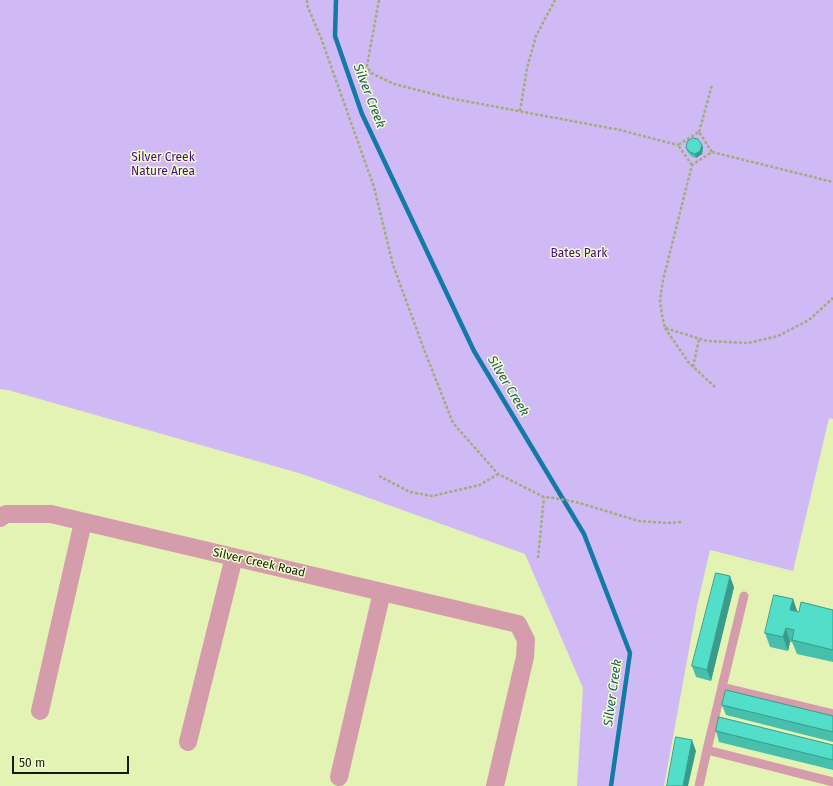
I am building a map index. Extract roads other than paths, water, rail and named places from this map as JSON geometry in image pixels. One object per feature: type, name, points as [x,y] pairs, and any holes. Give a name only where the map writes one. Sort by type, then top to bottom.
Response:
[{"type":"street","name":"Silver Creek Road","points":[[0,518],[6,514],[51,514],[518,624],[526,640],[525,657],[495,786]]},
{"type":"street","points":[[40,712],[83,522]]},
{"type":"street","points":[[188,742],[234,557]]},
{"type":"street","points":[[339,777],[382,592]]},
{"type":"lane","points":[[699,786],[744,596]]},
{"type":"lane","points":[[722,687],[833,714]]},
{"type":"lane","points":[[707,750],[833,782]]},
{"type":"waterway","name":"Silver Creek","points":[[336,0],[335,36],[362,114],[474,351],[584,534],[630,653],[611,786]]},
{"type":"park label","name":"Silver Creek Nature Area","points":[[163,165]]},
{"type":"park label","name":"Bates Park","points":[[579,254]]}]
